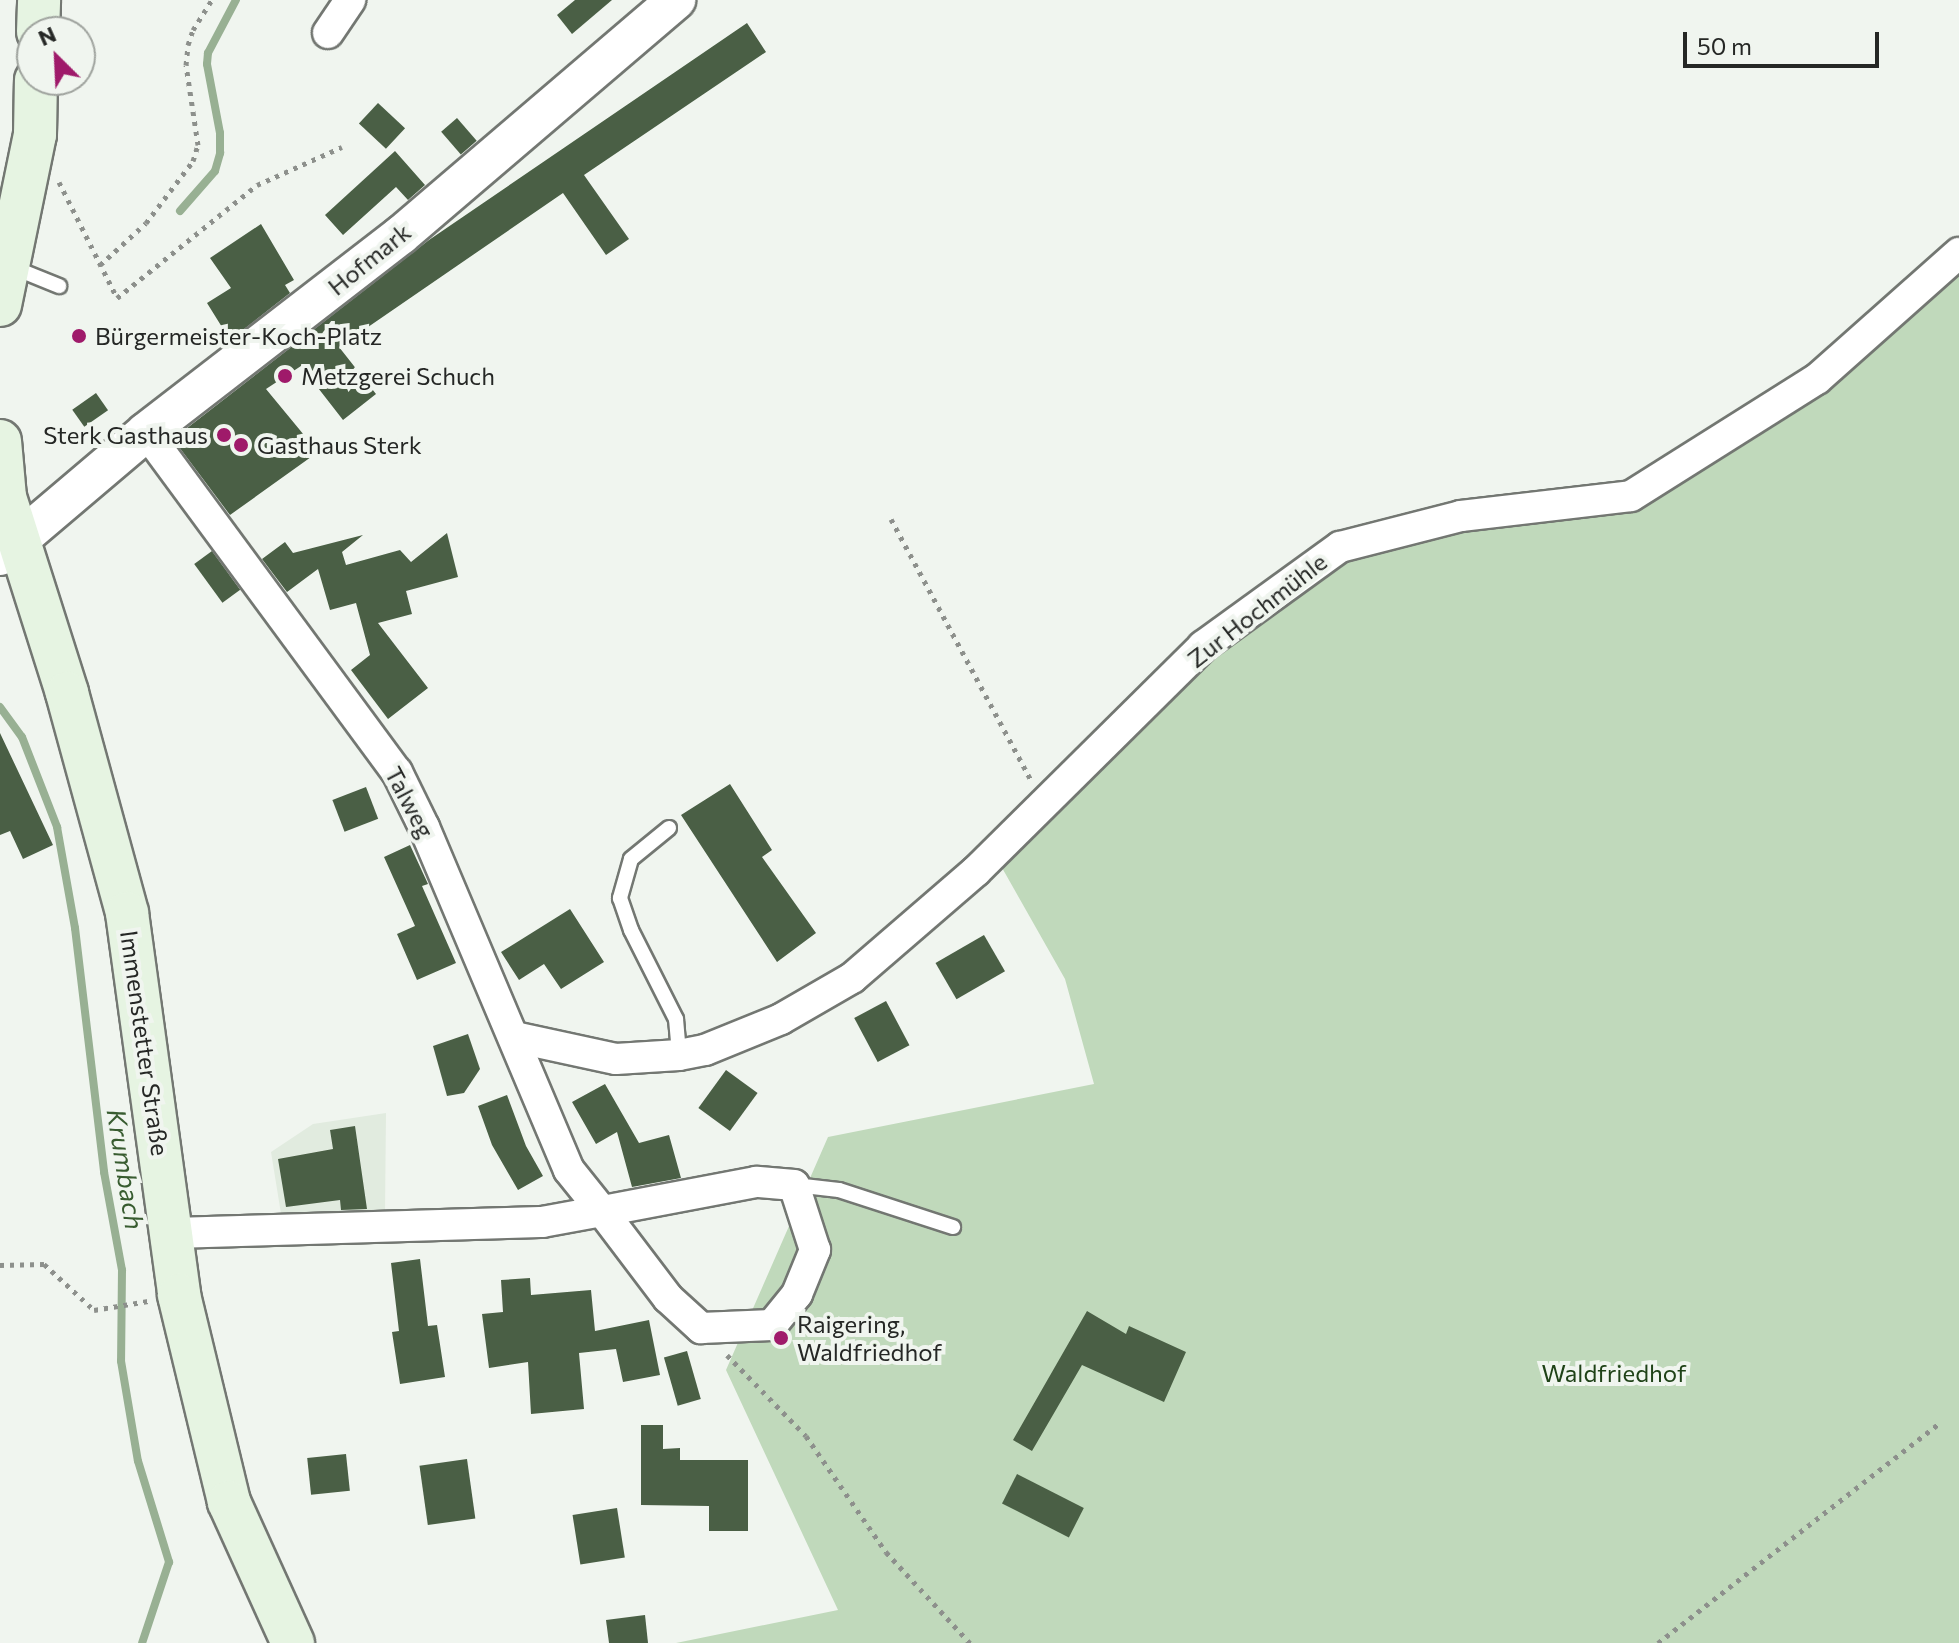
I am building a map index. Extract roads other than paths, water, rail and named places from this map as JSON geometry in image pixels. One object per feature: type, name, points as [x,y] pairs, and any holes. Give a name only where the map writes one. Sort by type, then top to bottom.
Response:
[{"type":"main road","points":[[4,285],[35,135],[36,96]]},
{"type":"main road","name":"Immenstetter Straße","points":[[0,441],[9,547],[67,693],[127,913],[179,1295],[229,1502],[293,1643]]},
{"type":"street","points":[[328,33],[350,0]]},
{"type":"street","name":"Hofmark","points":[[9,547],[146,432],[401,235],[676,0]]},
{"type":"street","name":"Zur Hochmühle","points":[[514,1037],[616,1059],[679,1055],[705,1050],[781,1019],[852,978],[976,871],[1203,646],[1340,547],[1461,516],[1631,496],[1817,379],[1959,253]]},
{"type":"street","name":"Talweg","points":[[146,432],[397,772],[569,1170],[668,1298],[701,1328],[772,1325],[797,1294],[815,1250],[794,1185]]},
{"type":"street","points":[[172,1233],[542,1222],[756,1182],[794,1185]]},
{"type":"lane","points":[[4,285],[59,286]]},
{"type":"lane","points":[[669,828],[631,859],[620,898],[631,930],[676,1019],[679,1055]]},
{"type":"lane","points":[[794,1185],[839,1190],[953,1227]]},
{"type":"waterway","points":[[180,211],[215,171],[220,153],[208,53],[236,0]]},
{"type":"waterway","name":"Krumbach","points":[[0,707],[22,737],[57,827],[75,928],[104,1172],[122,1270],[121,1361],[138,1461],[169,1562],[142,1643]]},
{"type":"place","name":"Bürgermeister-Koch-Platz","points":[[79,336]]},
{"type":"place","name":"Metzgerei Schuch","points":[[285,376]]},
{"type":"place","name":"Sterk Gasthaus","points":[[224,435]]},
{"type":"place","name":"Gasthaus Sterk","points":[[241,445]]},
{"type":"place","name":"Raigering, Waldfriedhof","points":[[781,1338]]},
{"type":"park label","name":"Waldfriedhof","points":[[1614,1373]]}]
